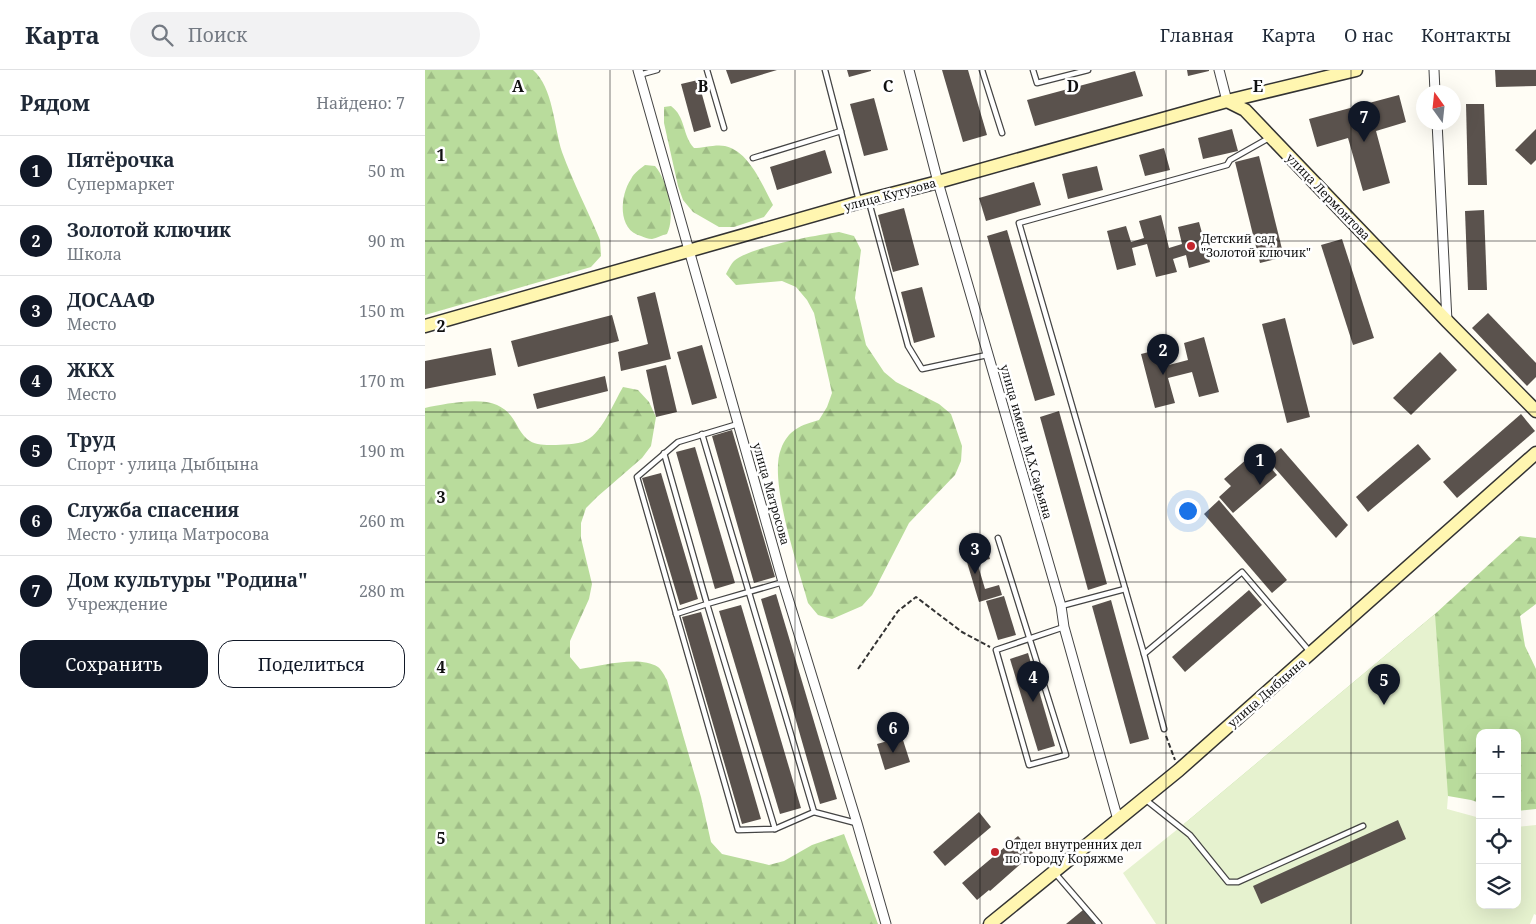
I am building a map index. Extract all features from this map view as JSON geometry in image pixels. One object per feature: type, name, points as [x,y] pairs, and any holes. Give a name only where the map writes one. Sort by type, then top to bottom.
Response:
[{"type":"street","name":"улица имени М.Х.Сафьяна","points":[[909,70],[938,182],[987,355],[1061,606],[1065,627],[1118,820]]},
{"type":"street","points":[[1219,70],[1227,101]]},
{"type":"street","name":"улица Кутузова","points":[[425,326],[864,201],[1227,101],[1356,70]]},
{"type":"street","points":[[1434,70],[1435,85]]},
{"type":"street","name":"улица Матросова","points":[[638,73],[783,582],[886,924]]},
{"type":"street","name":"улица Лермонтова","points":[[1227,101],[1245,110],[1536,411]]},
{"type":"street","points":[[1437,130],[1447,321]]},
{"type":"street","name":"улица Дыбцына","points":[[989,924],[1179,770],[1536,453]]},
{"type":"lane","points":[[638,73],[657,70]]},
{"type":"lane","points":[[707,70],[724,128]]},
{"type":"lane","points":[[825,70],[841,131],[908,346],[922,370],[987,355]]},
{"type":"lane","points":[[983,70],[1002,133]]},
{"type":"lane","points":[[1033,70],[1037,83],[1088,70]]},
{"type":"lane","points":[[753,158],[841,131]]},
{"type":"lane","points":[[1164,729],[1019,223],[1227,165],[1230,160],[1270,137]]},
{"type":"lane","points":[[738,424],[678,442],[637,477],[738,830],[775,829],[814,812],[857,823]]},
{"type":"lane","points":[[702,434],[814,812]]},
{"type":"lane","points":[[665,454],[707,604],[775,829]]},
{"type":"lane","points":[[998,538],[1031,639],[1066,755],[1029,765],[996,650],[1031,639],[1065,627]]},
{"type":"lane","points":[[1144,654],[1242,572],[1311,654]]},
{"type":"lane","points":[[676,614],[783,582]]},
{"type":"lane","points":[[1061,606],[1125,589]]},
{"type":"lane","points":[[1144,799],[1190,835],[1228,882],[1232,883],[1363,826]]},
{"type":"lane","points":[[1054,872],[1099,924]]},
{"type":"path","points":[[858,669],[898,611],[916,597],[962,632],[996,650]]},
{"type":"path","points":[[1164,729],[1179,770]]},
{"type":"green space","points":[[425,70],[533,70],[540,77],[549,97],[562,152],[600,240],[601,256],[591,267],[425,315]]},
{"type":"green space","points":[[671,106],[679,115],[687,138],[694,148],[725,146],[734,149],[748,162],[760,179],[773,205],[764,217],[734,227],[719,227],[693,212],[683,200],[678,186],[664,123],[664,107]]},
{"type":"green space","points":[[645,165],[655,166],[660,173],[667,190],[671,209],[670,227],[667,234],[652,239],[633,232],[624,220],[623,211],[627,186],[637,171]]},
{"type":"green space","points":[[839,232],[854,236],[861,250],[855,298],[866,345],[884,372],[896,382],[939,404],[951,414],[962,446],[961,461],[955,475],[909,523],[872,595],[862,606],[832,619],[818,615],[808,603],[786,525],[778,481],[778,463],[781,449],[787,437],[796,429],[819,420],[827,407],[832,393],[814,313],[807,300],[796,287],[782,281],[736,285],[726,274],[734,261],[754,251],[784,242]]},
{"type":"green space","points":[[623,387],[638,390],[649,402],[656,417],[651,446],[642,458],[586,508],[581,523],[581,538],[592,584],[589,599],[570,641],[570,657],[580,669],[631,662],[641,662],[658,667],[667,680],[701,797],[711,842],[722,854],[769,865],[784,861],[812,845],[844,834],[878,924],[425,924],[425,408],[471,401],[490,403],[497,405],[508,413],[523,435],[530,441],[545,445],[574,444],[582,442],[595,434]]},
{"type":"green space","points":[[1520,536],[1536,538],[1536,604],[1520,616],[1525,646],[1536,669],[1536,809],[1521,811],[1521,729],[1476,729],[1476,802],[1448,796],[1184,824],[1435,614]]},
{"type":"green space","points":[[1435,614],[1448,796],[1447,809],[1476,817],[1476,909],[1521,909],[1521,827],[1536,825],[1536,915],[1534,914],[1530,924],[1156,924],[1123,873]]},
{"type":"building","points":[[726,70],[777,70],[731,84]]},
{"type":"building","points":[[847,70],[871,70],[871,71],[849,77]]},
{"type":"building","points":[[942,70],[968,70],[987,135],[963,142]]},
{"type":"building","points":[[1187,70],[1209,70],[1209,71],[1188,76]]},
{"type":"building","points":[[1495,70],[1536,70],[1536,86],[1496,87]]},
{"type":"building","points":[[1135,71],[1143,96],[1035,126],[1027,100]]},
{"type":"building","points":[[698,80],[711,127],[694,132],[681,84]]},
{"type":"building","points":[[1399,95],[1406,122],[1376,131],[1390,183],[1363,191],[1348,138],[1317,147],[1309,119]]},
{"type":"building","points":[[874,98],[888,150],[864,156],[850,104]]},
{"type":"building","points":[[1466,104],[1484,104],[1487,185],[1468,185]]},
{"type":"building","points":[[1232,129],[1238,151],[1203,159],[1198,138]]},
{"type":"building","points":[[1536,129],[1536,160],[1531,165],[1515,150]]},
{"type":"building","points":[[1164,148],[1170,170],[1145,176],[1139,155]]},
{"type":"building","points":[[825,150],[832,173],[777,190],[770,167]]},
{"type":"building","points":[[1259,156],[1284,257],[1260,263],[1235,162]]},
{"type":"building","points":[[1097,166],[1103,190],[1068,199],[1062,174]]},
{"type":"building","points":[[1034,182],[1041,205],[986,221],[979,198]]},
{"type":"building","points":[[904,208],[919,265],[893,272],[878,215]]},
{"type":"building","points":[[1484,210],[1487,290],[1468,290],[1465,211]]},
{"type":"building","name":"Детский сад \"Золотой ключик\"","points":[[1161,215],[1169,248],[1182,244],[1178,227],[1199,222],[1210,262],[1189,268],[1186,255],[1173,259],[1177,272],[1156,277],[1147,244],[1132,248],[1136,265],[1117,270],[1107,231],[1126,226],[1131,242],[1144,238],[1139,221]]},
{"type":"building","points":[[1007,230],[1055,395],[1035,401],[987,236]]},
{"type":"building","points":[[1342,239],[1374,338],[1353,345],[1321,245]]},
{"type":"building","points":[[922,287],[935,337],[914,343],[901,292]]},
{"type":"building","points":[[655,292],[671,359],[621,371],[618,352],[648,344],[637,297]]},
{"type":"building","points":[[1488,313],[1536,363],[1536,377],[1527,386],[1472,328]]},
{"type":"building","points":[[612,315],[619,341],[518,367],[511,341]]},
{"type":"building","points":[[1285,318],[1310,417],[1287,423],[1262,324]]},
{"type":"building","points":[[1204,337],[1219,392],[1199,397],[1192,372],[1168,378],[1175,403],[1155,408],[1141,354],[1161,349],[1165,366],[1188,360],[1184,343]]},
{"type":"building","points":[[702,345],[717,398],[692,405],[677,352]]},
{"type":"building","points":[[491,348],[496,375],[425,389],[425,361]]},
{"type":"building","points":[[1440,352],[1457,370],[1411,415],[1393,398]]},
{"type":"building","points":[[666,365],[677,412],[656,417],[646,370]]},
{"type":"building","points":[[605,376],[608,391],[537,409],[533,394]]},
{"type":"building","points":[[1059,411],[1107,584],[1088,590],[1040,417]]},
{"type":"building","points":[[1521,414],[1535,431],[1457,498],[1443,482]]},
{"type":"building","points":[[732,430],[775,577],[754,583],[712,436]]},
{"type":"building","points":[[1418,444],[1431,459],[1368,512],[1356,497]]},
{"type":"building","points":[[695,447],[735,583],[715,589],[676,452]]},
{"type":"building","points":[[1281,448],[1348,525],[1336,538],[1267,459]]},
{"type":"building","points":[[1256,451],[1277,475],[1233,513],[1219,497],[1231,486],[1224,479]]},
{"type":"building","points":[[661,473],[698,599],[680,605],[642,478]]},
{"type":"building","points":[[1219,500],[1287,580],[1272,593],[1204,514]]},
{"type":"building","points":[[985,542],[990,559],[977,562],[985,589],[999,585],[1002,595],[979,602],[963,549]]},
{"type":"building","points":[[1249,590],[1262,605],[1185,672],[1172,657]]},
{"type":"building","points":[[776,594],[837,799],[820,804],[761,599]]},
{"type":"building","points":[[1004,596],[1016,635],[998,640],[986,601]]},
{"type":"building","points":[[1111,600],[1149,739],[1130,744],[1092,606]]},
{"type":"building","points":[[741,605],[801,808],[780,814],[719,611]]},
{"type":"building","points":[[701,612],[761,819],[742,824],[682,617]]},
{"type":"building","points":[[1028,653],[1055,746],[1038,751],[1010,659]]},
{"type":"building","points":[[902,737],[910,762],[885,770],[877,744]]},
{"type":"building","points":[[979,812],[991,827],[945,866],[933,852]]},
{"type":"building","points":[[1398,820],[1406,839],[1261,904],[1253,886]]},
{"type":"building","points":[[1018,836],[1033,853],[977,900],[962,883]]},
{"type":"building","points":[[1083,910],[1095,924],[1066,924]]},
{"type":"place","name":"Дом культуры \"Родина\"","points":[[1364,142]]},
{"type":"place","name":"Детский сад \"Золотой ключик\"","points":[[1191,246]]},
{"type":"place","name":"Золотой ключик","points":[[1163,375]]},
{"type":"place","name":"Пятёрочка","points":[[1260,485]]},
{"type":"place","name":"ДОСААФ","points":[[975,574]]},
{"type":"place","name":"ЖКХ","points":[[1033,702]]},
{"type":"place","name":"Труд","points":[[1384,705]]},
{"type":"place","name":"Служба спасения","points":[[893,753]]},
{"type":"place","name":"Отдел внутренних дел по городу Коряжме","points":[[995,852]]}]
